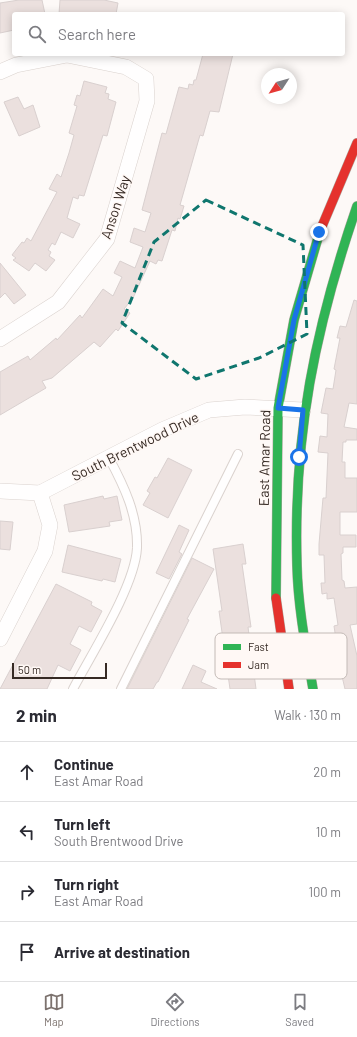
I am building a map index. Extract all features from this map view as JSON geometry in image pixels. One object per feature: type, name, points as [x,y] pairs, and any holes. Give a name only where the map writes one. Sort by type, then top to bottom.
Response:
[{"type":"main road","name":"East Amar Road","points":[[281,633],[276,602],[278,408],[294,320],[319,232],[357,143]]},
{"type":"main road","points":[[305,633],[301,607],[296,535],[298,471],[303,410],[318,334],[339,254],[357,206]]},
{"type":"main road","name":"East Amar Road","points":[[288,679],[289,689]]},
{"type":"main road","points":[[312,679],[313,689]]},
{"type":"street","name":"Anson Way","points":[[0,72],[16,64],[61,56]]},
{"type":"street","name":"Anson Way","points":[[0,339],[58,302],[107,239],[147,101],[146,78],[126,66],[72,56]]},
{"type":"street","name":"South Brentwood Drive","points":[[40,493],[162,430],[209,410],[245,407],[303,410]]},
{"type":"street","points":[[0,491],[40,493],[50,525],[46,551],[0,639]]},
{"type":"lane","points":[[121,689],[238,454]]},
{"type":"lane","points":[[73,689],[122,597],[132,574],[137,548],[134,521],[126,490],[109,458]]},
{"type":"highlighted area","points":[[206,200],[303,245],[307,334],[259,358],[196,379],[122,323],[154,242]]},
{"type":"building","points":[[19,0],[42,0],[45,12],[12,12],[12,30],[0,33],[0,3]]},
{"type":"building","points":[[60,0],[104,0],[118,3],[116,12],[59,12]]},
{"type":"building","points":[[202,56],[233,56],[219,112],[210,111],[203,136],[200,135],[180,205],[184,206],[180,219],[178,218],[175,231],[172,230],[162,261],[158,260],[156,264],[150,261],[133,298],[124,309],[130,313],[118,331],[116,329],[100,347],[94,342],[52,378],[42,381],[46,388],[0,415],[0,372],[28,356],[30,360],[56,338],[57,340],[80,315],[82,318],[103,289],[113,296],[122,277],[114,273],[120,261],[135,268],[143,247],[130,242],[134,228],[145,232],[151,213],[142,210],[162,133],[166,134],[179,87],[188,89],[189,84],[193,85],[194,80],[196,80]]},
{"type":"building","points":[[84,81],[107,87],[105,93],[109,94],[108,99],[116,102],[107,136],[103,135],[84,196],[79,195],[78,199],[73,197],[67,218],[80,224],[73,238],[61,232],[55,245],[52,243],[48,250],[51,252],[49,256],[55,260],[46,271],[35,263],[29,271],[13,260],[16,258],[12,255],[27,238],[31,241],[57,192],[49,189],[57,174],[61,177],[69,153],[74,135],[69,133],[77,106],[74,105],[77,95],[80,96]]},
{"type":"building","points":[[18,97],[24,109],[33,105],[40,127],[19,136],[4,102]]},
{"type":"building","points":[[0,263],[26,295],[14,304],[5,293],[0,298]]},
{"type":"building","points":[[354,300],[357,301],[357,404],[349,403],[344,427],[357,429],[357,440],[346,440],[346,442],[343,442],[342,462],[345,462],[345,478],[357,478],[357,512],[340,512],[340,535],[356,535],[356,547],[343,547],[343,553],[341,554],[342,580],[344,581],[345,588],[357,587],[357,624],[350,625],[357,656],[357,689],[345,689],[343,679],[347,679],[347,633],[335,633],[334,626],[338,625],[334,598],[327,599],[327,593],[322,594],[321,583],[325,583],[324,555],[319,555],[323,498],[326,498],[328,453],[318,452],[320,436],[327,437],[328,414],[321,413],[326,388],[333,389],[336,370],[334,369],[340,338],[337,338],[340,326],[346,327]]},
{"type":"building","points":[[168,458],[192,470],[168,518],[143,505],[150,493],[147,491],[155,477],[157,478]]},
{"type":"building","points":[[103,496],[104,499],[117,496],[122,520],[109,522],[110,526],[69,532],[64,505]]},
{"type":"building","points":[[0,521],[13,522],[10,550],[0,549]]},
{"type":"building","points":[[179,525],[189,530],[179,552],[182,554],[169,579],[156,573]]},
{"type":"building","points":[[243,544],[246,564],[242,564],[251,627],[248,627],[249,633],[222,633],[219,611],[222,611],[213,549]]},
{"type":"building","points":[[68,545],[121,559],[115,582],[103,579],[102,581],[62,572]]},
{"type":"building","points":[[192,558],[214,569],[187,619],[189,620],[153,689],[127,689]]},
{"type":"building","points":[[56,584],[92,602],[91,605],[102,611],[91,632],[79,626],[70,644],[81,650],[70,671],[58,665],[47,689],[0,689]]},
{"type":"building","points":[[193,665],[206,671],[201,682],[217,689],[182,689]]},
{"type":"building","points":[[229,679],[255,679],[256,689],[230,689]]},
{"type":"traffic: fast","points":[[304,633],[297,566],[297,518],[303,427],[310,383],[329,295],[357,206]]},
{"type":"traffic: fast","points":[[276,598],[278,408],[294,320],[320,231]]},
{"type":"traffic: fast","points":[[311,679],[313,689]]},
{"type":"traffic: jam","points":[[320,231],[357,143]]},
{"type":"traffic: jam","points":[[276,598],[281,633]]},
{"type":"traffic: jam","points":[[288,679],[289,689]]},
{"type":"route","points":[[299,457],[303,410],[278,408],[294,320],[319,232]]}]
